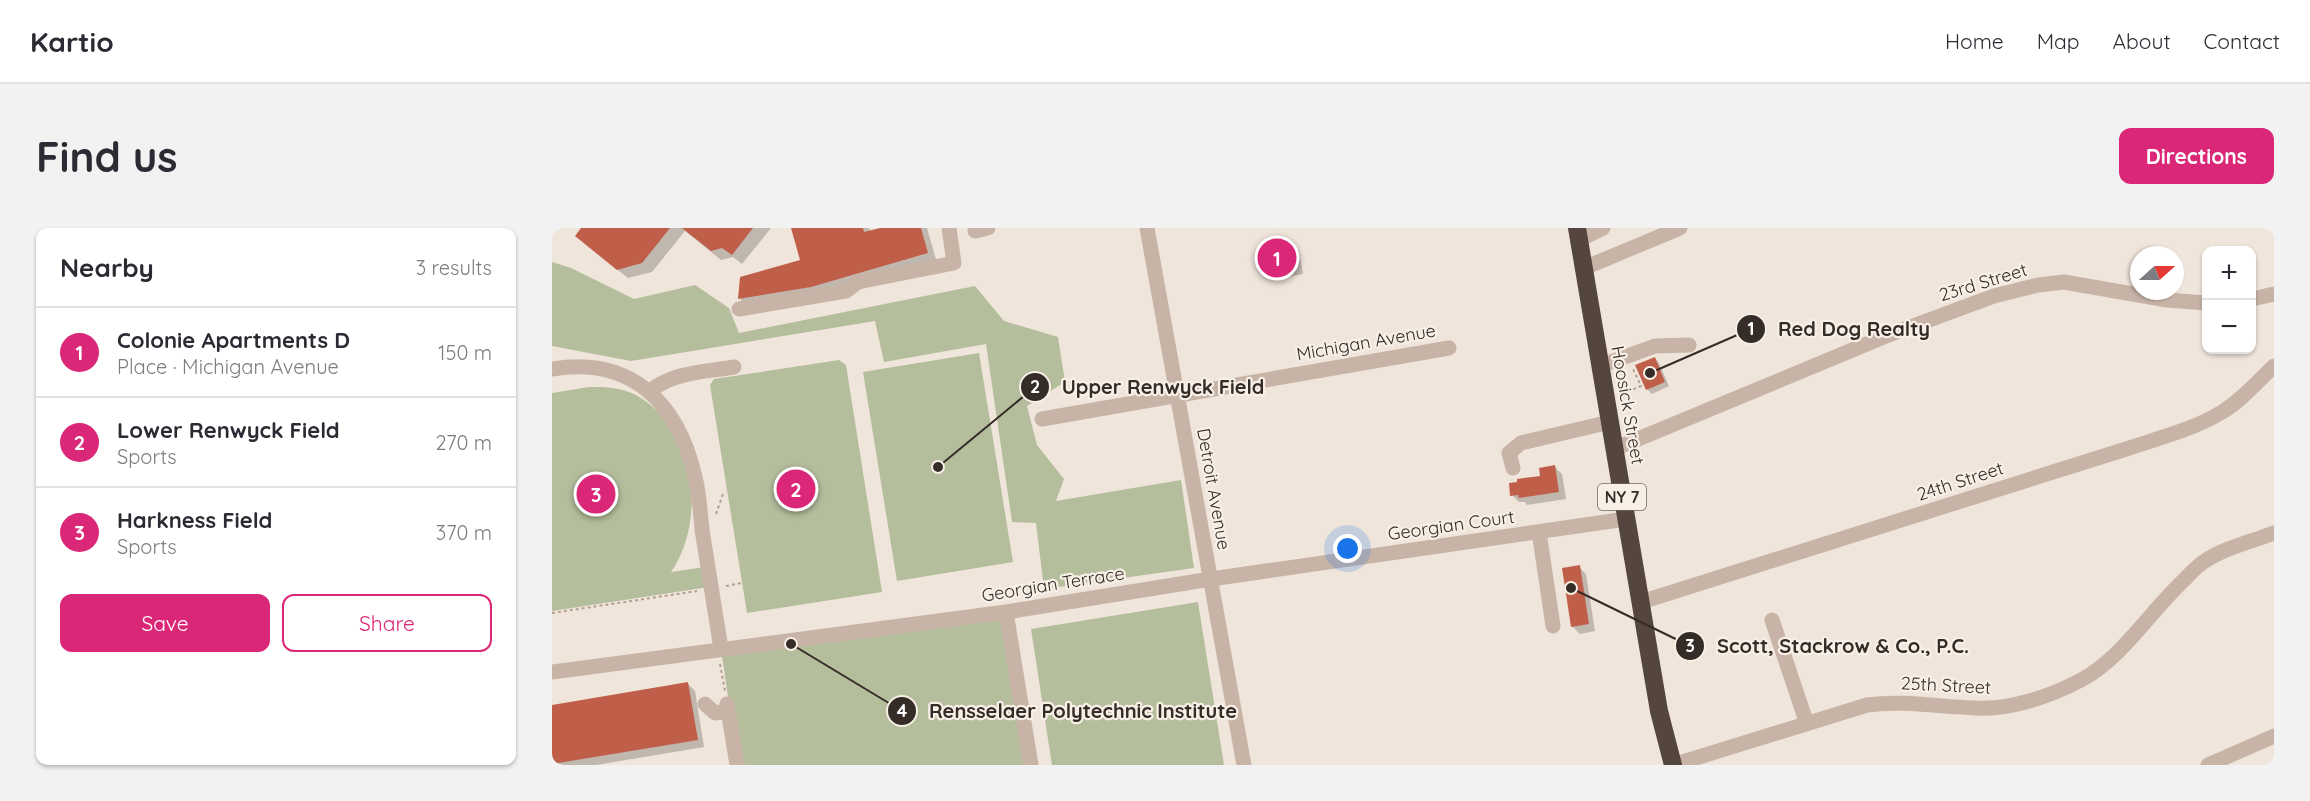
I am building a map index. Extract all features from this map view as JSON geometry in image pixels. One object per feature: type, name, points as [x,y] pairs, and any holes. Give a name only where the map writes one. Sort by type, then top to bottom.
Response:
[{"type":"highway","name":"Hoosick Street","points":[[1578,234],[1659,711],[1673,765]]},
{"type":"street","points":[[739,309],[846,291],[858,282],[954,263],[949,228]]},
{"type":"street","name":"Detroit Avenue","points":[[1147,228],[1244,765]]},
{"type":"street","points":[[1578,234],[1603,228]]},
{"type":"street","points":[[1584,268],[1680,228]]},
{"type":"street","name":"23rd Street","points":[[1614,448],[1886,336],[1994,296],[2038,285],[2064,282],[2167,300],[2202,303]]},
{"type":"street","points":[[2256,298],[2274,294]]},
{"type":"street","points":[[1600,366],[1655,346],[1689,345]]},
{"type":"street","name":"Michigan Avenue","points":[[1042,419],[1449,348]]},
{"type":"street","points":[[552,369],[572,366],[600,367],[629,378],[649,392],[670,417],[689,456],[695,477],[720,655]]},
{"type":"street","name":"24th Street","points":[[1641,602],[2123,450],[2200,423],[2222,412],[2274,366]]},
{"type":"street","points":[[649,392],[660,382],[671,378],[734,367]]},
{"type":"street","points":[[1513,468],[1509,453],[1521,443],[1610,422]]},
{"type":"street","name":"Georgian Court","points":[[1211,579],[1626,519]]},
{"type":"street","points":[[1539,532],[1553,626]]},
{"type":"street","name":"25th Street","points":[[1673,765],[1867,705],[1892,701],[1978,708],[1999,707],[2050,694],[2082,680],[2109,660],[2161,602],[2202,563],[2226,550],[2274,533]]},
{"type":"street","name":"Georgian Terrace","points":[[552,672],[720,655],[901,625],[1006,612],[1211,579]]},
{"type":"street","points":[[1006,612],[1031,765]]},
{"type":"street","points":[[1772,620],[1807,724]]},
{"type":"street","points":[[705,704],[715,713],[726,701]]},
{"type":"street","points":[[726,701],[737,765]]},
{"type":"street","points":[[2208,765],[2274,736]]},
{"type":"path","points":[[1622,394],[1641,386],[1627,356]]},
{"type":"path","points":[[552,613],[712,588]]},
{"type":"path","points":[[720,655],[726,701]]},
{"type":"green space","points":[[552,262],[571,268],[634,299],[695,285],[729,308],[739,333],[975,286],[1004,321],[1058,337],[1065,382],[1027,406],[1037,445],[1064,479],[1056,501],[1181,480],[1194,568],[1044,589],[1036,523],[1012,522],[986,344],[884,362],[875,321],[631,361],[552,346]]},
{"type":"green space","points":[[979,353],[1013,562],[897,581],[863,372]]},
{"type":"green space","points":[[839,360],[846,365],[882,592],[747,613],[710,385],[714,379]]},
{"type":"green space","points":[[589,387],[606,387],[634,394],[655,408],[671,427],[682,450],[689,475],[692,501],[683,550],[671,572],[705,567],[709,587],[552,611],[552,393]]},
{"type":"green space","points":[[1198,602],[1224,765],[1052,765],[1031,629]]},
{"type":"green space","points":[[1006,612],[1031,765],[738,765],[721,649]]},
{"type":"building","points":[[581,228],[670,228],[642,263],[617,270],[575,236]]},
{"type":"building","points":[[682,228],[753,228],[732,255],[722,248],[711,251]]},
{"type":"building","points":[[791,228],[863,228],[864,232],[880,228],[921,228],[928,253],[811,287],[738,299],[740,277],[800,260]]},
{"type":"building","points":[[1292,242],[1297,267],[1263,274],[1258,249]]},
{"type":"building","points":[[1655,357],[1665,382],[1646,390],[1635,365]]},
{"type":"building","points":[[1555,465],[1559,492],[1519,498],[1518,495],[1510,496],[1509,483],[1517,482],[1517,479],[1540,476],[1539,468]]},
{"type":"building","points":[[1580,565],[1589,624],[1571,627],[1562,568]]},
{"type":"building","points":[[688,682],[698,740],[552,764],[552,705]]},
{"type":"place","name":"Colonie Apartments D","points":[[1277,258]]},
{"type":"place","name":"Red Dog Realty","points":[[1650,373]]},
{"type":"place","name":"Upper Renwyck Field","points":[[938,467]]},
{"type":"place","name":"Lower Renwyck Field","points":[[796,489]]},
{"type":"place","name":"Harkness Field","points":[[596,494]]},
{"type":"place","name":"Scott, Stackrow & Co., P.C.","points":[[1571,588]]},
{"type":"place","name":"Rensselaer Polytechnic Institute","points":[[791,644]]}]
